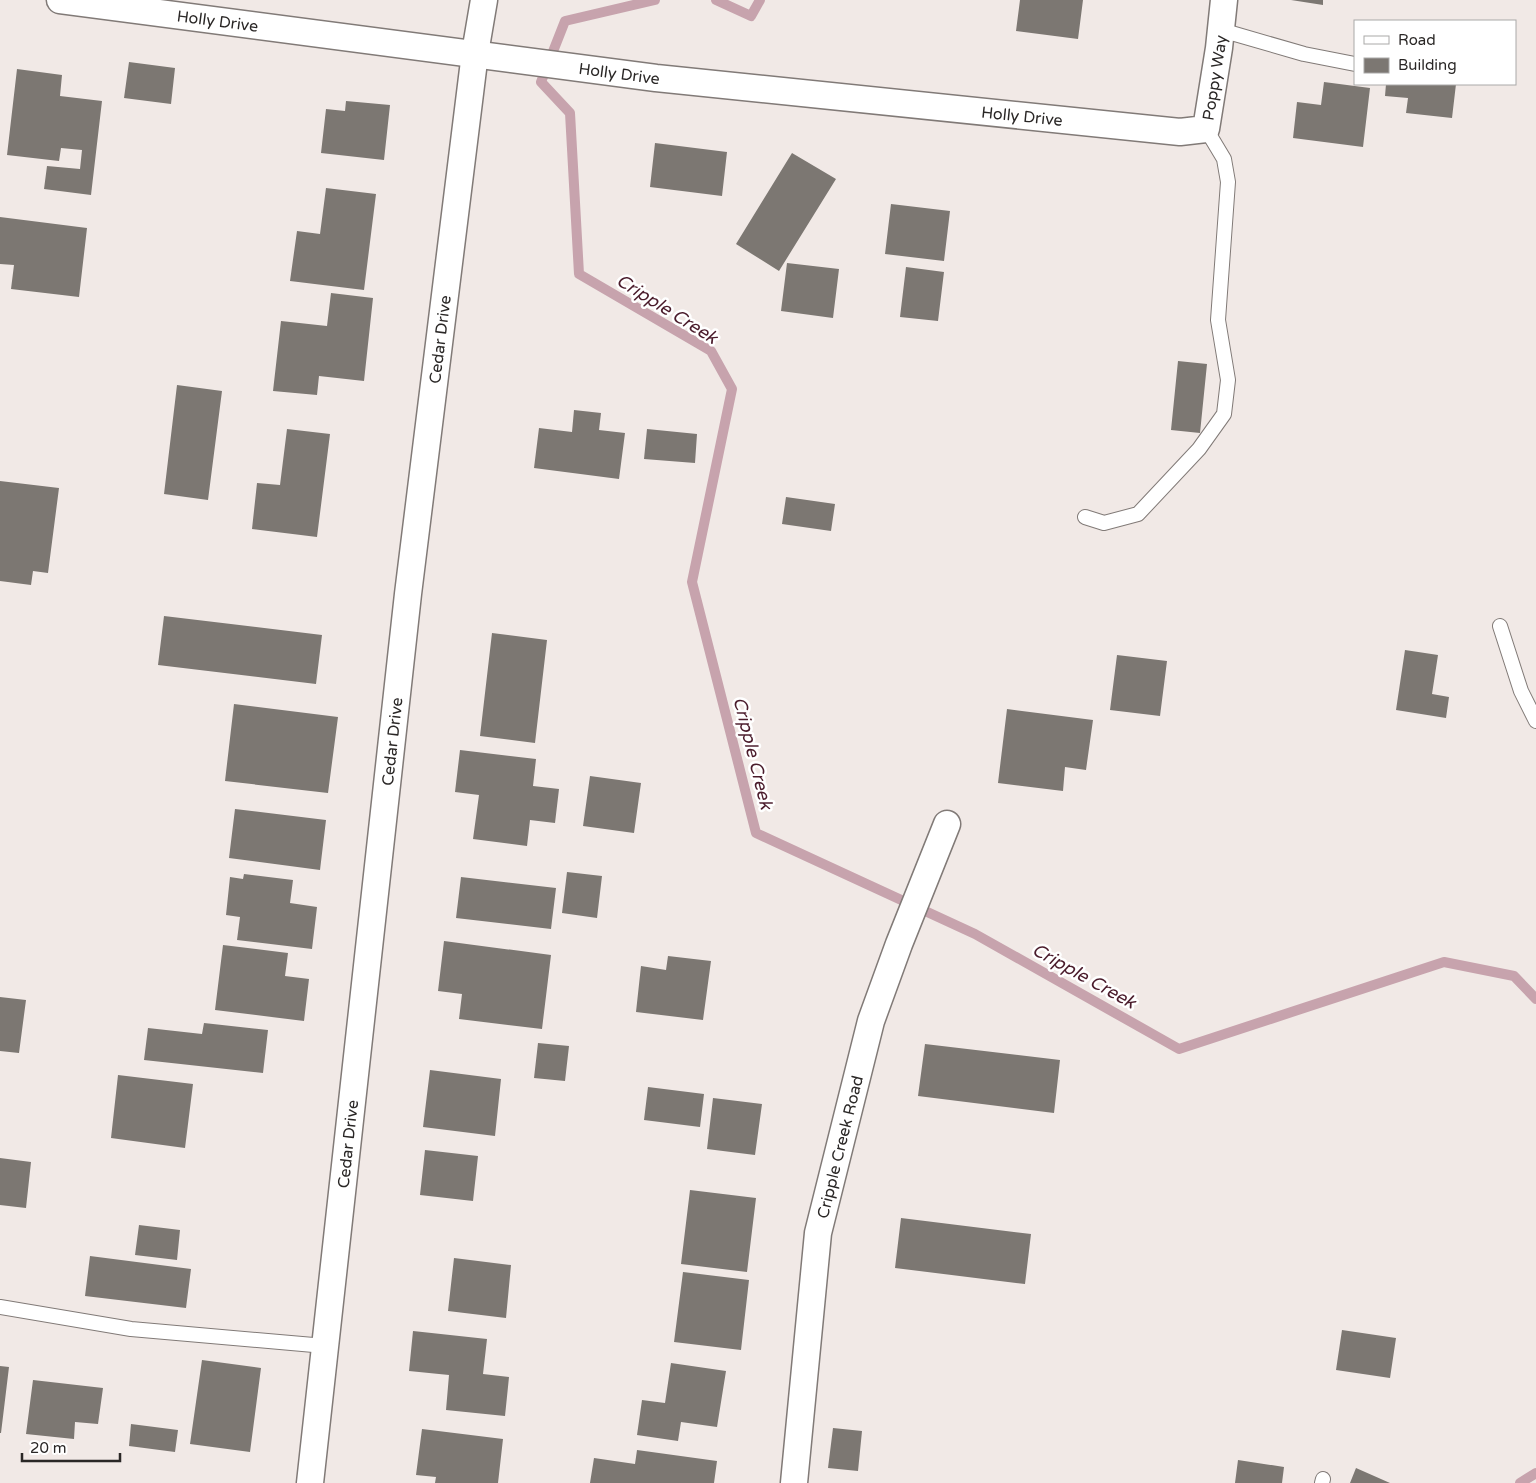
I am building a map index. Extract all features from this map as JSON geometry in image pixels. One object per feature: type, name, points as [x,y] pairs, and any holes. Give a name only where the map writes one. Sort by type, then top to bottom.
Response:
[{"type":"street","name":"Holly Drive","points":[[60,0],[596,70],[1180,132]]},
{"type":"street","name":"Cedar Drive","points":[[310,1483],[408,594],[475,53],[484,0]]},
{"type":"street","name":"Poppy Way","points":[[1180,132],[1206,129],[1224,0]]},
{"type":"street","name":"Cripple Creek Road","points":[[794,1483],[818,1233],[871,1021],[899,944],[948,824]]},
{"type":"lane","points":[[1221,30],[1304,54],[1354,64]]},
{"type":"lane","points":[[1085,517],[1104,523],[1138,514],[1199,449],[1224,414],[1228,380],[1218,320],[1228,182],[1224,158],[1206,129]]},
{"type":"lane","points":[[1500,626],[1521,691],[1536,721]]},
{"type":"lane","points":[[0,1307],[131,1328],[325,1346]]},
{"type":"building","points":[[1020,0],[1083,0],[1078,39],[1016,31]]},
{"type":"building","points":[[1291,0],[1323,0],[1323,5]]},
{"type":"building","points":[[129,62],[175,68],[171,104],[124,98]]},
{"type":"building","points":[[17,69],[62,75],[60,96],[102,101],[91,195],[44,189],[47,166],[80,169],[82,150],[61,148],[59,161],[7,155]]},
{"type":"building","points":[[1324,82],[1370,88],[1363,147],[1293,138],[1297,102],[1321,105]]},
{"type":"building","points":[[1386,85],[1456,85],[1452,118],[1406,113],[1408,98],[1385,96]]},
{"type":"building","points":[[346,101],[390,105],[384,160],[321,153],[326,109],[345,111]]},
{"type":"building","points":[[655,143],[727,152],[722,196],[650,187]]},
{"type":"building","points":[[792,153],[836,179],[779,271],[736,244]]},
{"type":"building","points":[[326,188],[376,194],[364,290],[290,281],[297,231],[320,234]]},
{"type":"building","points":[[891,204],[950,211],[944,261],[885,254]]},
{"type":"building","points":[[0,217],[87,228],[79,297],[11,289],[14,265],[0,264]]},
{"type":"building","points":[[787,263],[839,269],[833,318],[781,311]]},
{"type":"building","points":[[906,267],[944,272],[938,321],[900,317]]},
{"type":"building","points":[[331,293],[373,298],[364,381],[319,376],[317,395],[273,391],[281,321],[327,326]]},
{"type":"building","points":[[1178,361],[1207,364],[1200,433],[1171,430]]},
{"type":"building","points":[[177,385],[222,391],[208,500],[164,494]]},
{"type":"building","points":[[574,410],[601,413],[599,430],[625,433],[619,479],[534,468],[539,428],[572,432]]},
{"type":"building","points":[[287,429],[330,434],[317,537],[252,529],[257,483],[280,485]]},
{"type":"building","points":[[647,429],[697,434],[695,463],[644,459]]},
{"type":"building","points":[[0,481],[59,488],[48,573],[33,571],[31,585],[0,581]]},
{"type":"building","points":[[786,497],[835,504],[831,531],[782,524]]},
{"type":"building","points":[[164,616],[322,635],[316,684],[158,665]]},
{"type":"building","points":[[492,633],[547,640],[535,743],[480,736]]},
{"type":"building","points":[[1405,650],[1438,655],[1432,694],[1449,697],[1446,718],[1396,710]]},
{"type":"building","points":[[1117,655],[1167,661],[1160,716],[1110,710]]},
{"type":"building","points":[[234,704],[338,717],[328,793],[225,781]]},
{"type":"building","points":[[1007,709],[1093,720],[1086,770],[1065,767],[1063,791],[998,783]]},
{"type":"building","points":[[460,750],[536,759],[533,786],[559,789],[555,823],[530,820],[527,846],[473,839],[479,795],[455,792]]},
{"type":"building","points":[[590,776],[641,783],[634,833],[583,826]]},
{"type":"building","points":[[235,809],[326,820],[320,870],[229,858]]},
{"type":"building","points":[[567,872],[602,876],[597,918],[562,913]]},
{"type":"building","points":[[244,874],[293,880],[290,903],[317,907],[312,949],[237,940],[240,917],[226,915],[230,877],[243,879]]},
{"type":"building","points":[[461,877],[556,888],[551,929],[456,918]]},
{"type":"building","points":[[444,941],[551,955],[542,1029],[459,1019],[462,994],[438,991]]},
{"type":"building","points":[[223,945],[288,953],[285,976],[309,979],[304,1021],[215,1010]]},
{"type":"building","points":[[668,956],[711,961],[703,1020],[636,1012],[641,966],[666,970]]},
{"type":"building","points":[[0,997],[26,1000],[19,1053],[0,1051]]},
{"type":"building","points":[[204,1023],[268,1030],[263,1073],[144,1060],[148,1028],[202,1034]]},
{"type":"building","points":[[538,1043],[569,1046],[565,1081],[534,1078]]},
{"type":"building","points":[[925,1044],[1060,1060],[1054,1113],[918,1096]]},
{"type":"building","points":[[430,1070],[501,1079],[495,1136],[423,1127]]},
{"type":"building","points":[[118,1075],[193,1084],[185,1148],[111,1138]]},
{"type":"building","points":[[648,1087],[704,1094],[700,1127],[644,1120]]},
{"type":"building","points":[[713,1098],[762,1104],[755,1155],[707,1149]]},
{"type":"building","points":[[425,1150],[478,1156],[473,1201],[420,1195]]},
{"type":"building","points":[[0,1158],[31,1162],[26,1208],[0,1205]]},
{"type":"building","points":[[690,1190],[756,1198],[747,1272],[681,1264]]},
{"type":"building","points":[[901,1218],[1031,1234],[1025,1284],[895,1268]]},
{"type":"building","points":[[139,1225],[180,1230],[177,1260],[135,1255]]},
{"type":"building","points":[[90,1256],[191,1269],[186,1308],[85,1296]]},
{"type":"building","points":[[454,1258],[511,1265],[506,1318],[448,1311]]},
{"type":"building","points":[[683,1272],[749,1280],[741,1350],[674,1342]]},
{"type":"building","points":[[1342,1330],[1396,1338],[1390,1378],[1336,1370]]},
{"type":"building","points":[[413,1331],[487,1339],[483,1374],[509,1377],[505,1416],[446,1410],[449,1375],[409,1371]]},
{"type":"building","points":[[202,1360],[261,1368],[250,1452],[190,1444]]},
{"type":"building","points":[[671,1363],[726,1371],[717,1427],[681,1422],[678,1441],[637,1435],[642,1400],[665,1403]]},
{"type":"building","points":[[0,1366],[9,1367],[1,1433],[0,1433]]},
{"type":"building","points":[[33,1380],[103,1388],[98,1424],[75,1422],[74,1439],[26,1434]]},
{"type":"building","points":[[131,1424],[178,1430],[175,1452],[129,1446]]},
{"type":"building","points":[[833,1428],[862,1431],[858,1471],[828,1468]]},
{"type":"building","points":[[422,1429],[503,1439],[498,1483],[435,1483],[436,1477],[416,1475]]},
{"type":"building","points":[[637,1450],[717,1461],[714,1483],[590,1483],[594,1458],[635,1464]]},
{"type":"building","points":[[1238,1460],[1284,1467],[1282,1483],[1235,1483]]},
{"type":"building","points":[[1356,1468],[1390,1483],[1350,1483]]},
{"type":"waterway","name":"Cripple Creek","points":[[655,0],[565,21],[541,82],[570,113],[579,274],[711,351],[732,389],[692,582],[756,833],[975,934],[1179,1049],[1444,962],[1514,976],[1536,999]]},
{"type":"waterway","name":"Cripple Creek","points":[[716,0],[751,16],[760,0]]},
{"type":"waterway","name":"Cripple Creek","points":[[1520,1483],[1536,1473]]}]
